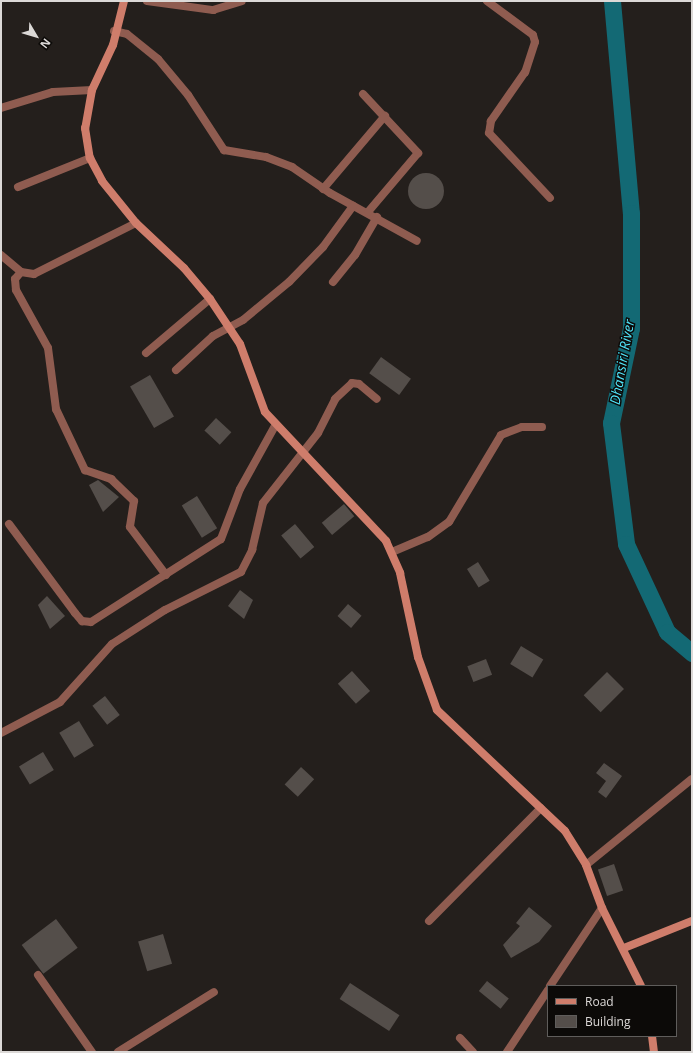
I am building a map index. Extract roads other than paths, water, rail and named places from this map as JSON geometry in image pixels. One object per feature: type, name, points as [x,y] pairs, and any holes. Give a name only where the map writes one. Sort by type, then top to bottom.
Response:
[{"type":"street","points":[[124,1],[114,31],[112,45],[92,90],[85,128],[90,158],[102,181],[136,223],[184,268],[210,299],[240,344],[265,412],[357,507],[392,552],[418,657],[437,710],[565,831],[586,865],[602,908],[624,948],[641,985]]},
{"type":"street","points":[[147,1],[213,10],[242,1]]},
{"type":"street","points":[[487,1],[533,35],[535,42],[525,72],[491,121],[489,134],[550,198]]},
{"type":"street","points":[[114,31],[127,34],[158,59],[188,95],[224,150],[279,161],[323,189],[353,206],[368,212],[417,241]]},
{"type":"street","points":[[1,108],[53,92],[92,90]]},
{"type":"street","points":[[363,94],[418,153],[368,212]]},
{"type":"street","points":[[323,189],[385,116]]},
{"type":"street","points":[[18,187],[90,158]]},
{"type":"street","points":[[176,370],[229,326],[268,301],[305,267],[353,206]]},
{"type":"street","points":[[333,282],[355,256],[377,217]]},
{"type":"street","points":[[1,255],[21,272],[34,274],[58,264],[136,223]]},
{"type":"street","points":[[21,272],[16,279],[16,290],[48,348],[52,392],[59,416],[86,470],[111,479],[134,501],[130,527],[166,575]]},
{"type":"street","points":[[146,353],[210,299]]},
{"type":"street","points":[[2,732],[60,702],[112,644],[165,610],[240,572],[252,550],[263,503],[303,450],[318,433],[330,406],[345,388],[359,384],[377,399]]},
{"type":"street","points":[[9,524],[82,622],[91,622],[221,539],[240,489],[279,427]]},
{"type":"street","points":[[392,552],[428,537],[449,522],[501,435],[522,427],[542,427]]},
{"type":"street","points":[[586,865],[692,779]]},
{"type":"street","points":[[429,921],[541,808]]},
{"type":"street","points":[[551,985],[602,908]]},
{"type":"street","points":[[624,948],[692,921]]},
{"type":"street","points":[[38,975],[92,1052]]},
{"type":"street","points":[[506,1052],[547,991]]},
{"type":"street","points":[[118,1052],[214,992]]},
{"type":"street","points":[[652,1037],[654,1052]]},
{"type":"street","points":[[460,1038],[473,1052]]},
{"type":"waterway","name":"Dhansiri River","points":[[612,1],[631,213],[631,328],[611,423],[626,544],[667,632],[692,653]]}]
